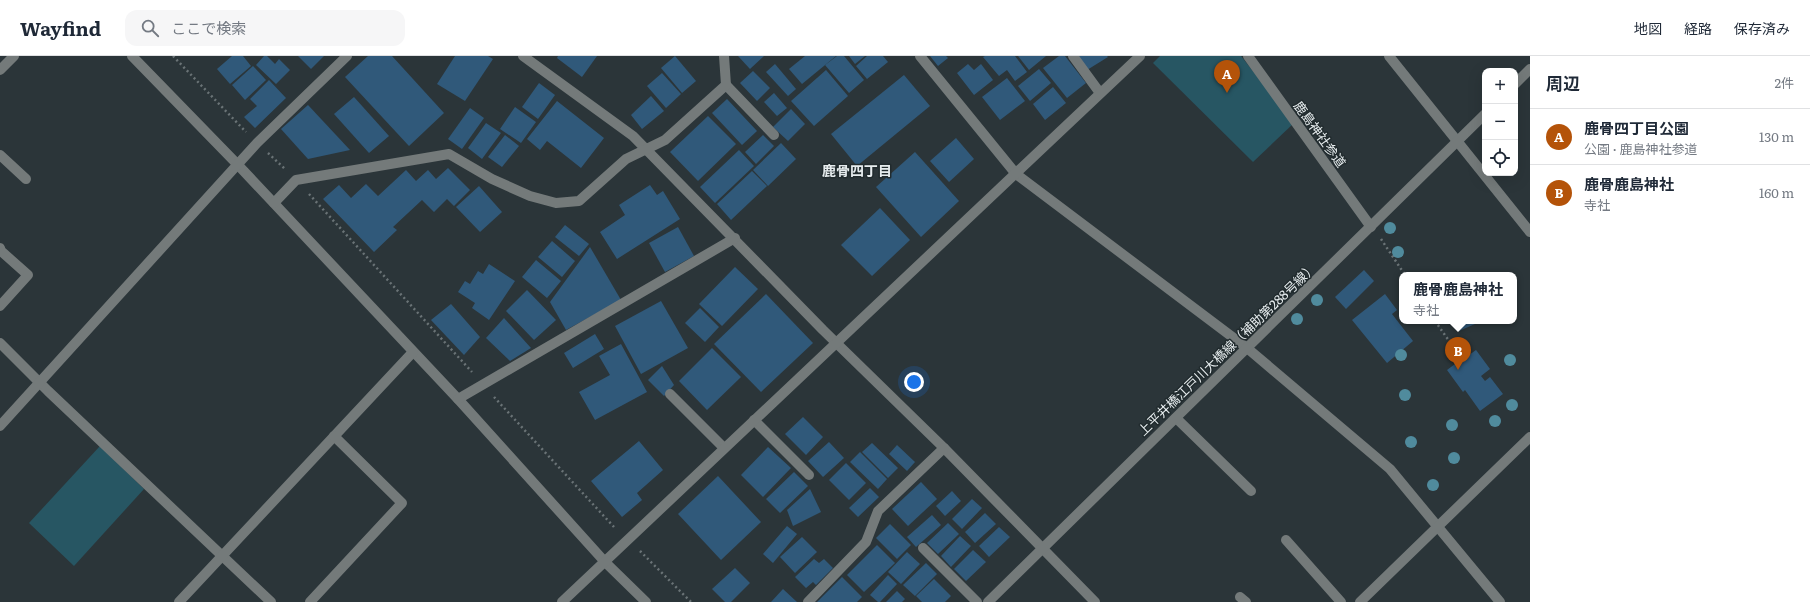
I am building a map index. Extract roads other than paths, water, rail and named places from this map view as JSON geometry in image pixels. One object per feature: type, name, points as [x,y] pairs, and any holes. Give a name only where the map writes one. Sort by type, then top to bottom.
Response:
[{"type":"street","points":[[0,70],[14,56]]},
{"type":"street","points":[[132,56],[274,203],[458,399],[605,562],[646,602]]},
{"type":"street","points":[[0,426],[238,165],[257,142],[347,56]]},
{"type":"street","points":[[523,56],[633,136],[1095,602]]},
{"type":"street","points":[[724,56],[726,85],[774,135]]},
{"type":"street","points":[[920,56],[1016,174],[1247,348],[1390,469],[1500,602]]},
{"type":"street","points":[[1073,56],[1100,93]]},
{"type":"street","points":[[562,602],[1140,56]]},
{"type":"street","name":"鹿島神社参道","points":[[1248,56],[1371,226]]},
{"type":"street","points":[[1389,56],[1530,232]]},
{"type":"street","points":[[1518,81],[1530,69]]},
{"type":"street","points":[[274,203],[296,180],[449,154],[498,182],[530,196],[556,203],[580,200],[626,159],[665,140],[726,85]]},
{"type":"street","name":"上平井橋江戸川大橋線（補助第288号線）","points":[[988,602],[1482,117]]},
{"type":"street","points":[[0,155],[26,179]]},
{"type":"street","points":[[458,399],[735,238]]},
{"type":"street","points":[[0,248],[1,251],[28,275],[0,306]]},
{"type":"street","points":[[0,343],[39,382],[271,602]]},
{"type":"street","points":[[178,602],[223,556],[413,352]]},
{"type":"street","points":[[670,394],[724,448]]},
{"type":"street","points":[[1176,418],[1251,491]]},
{"type":"street","points":[[754,420],[809,475]]},
{"type":"street","points":[[310,602],[402,503],[334,436]]},
{"type":"street","points":[[1360,602],[1530,437]]},
{"type":"street","points":[[808,602],[866,542],[878,511],[944,448]]},
{"type":"street","points":[[1286,540],[1342,602]]},
{"type":"street","points":[[923,548],[976,602]]},
{"type":"place","name":"鹿骨四丁目公園","points":[[1227,93]]},
{"type":"place","name":"鹿骨鹿島神社","points":[[1458,370]]},
{"type":"district","name":"鹿骨四丁目","points":[[857,171]]}]
